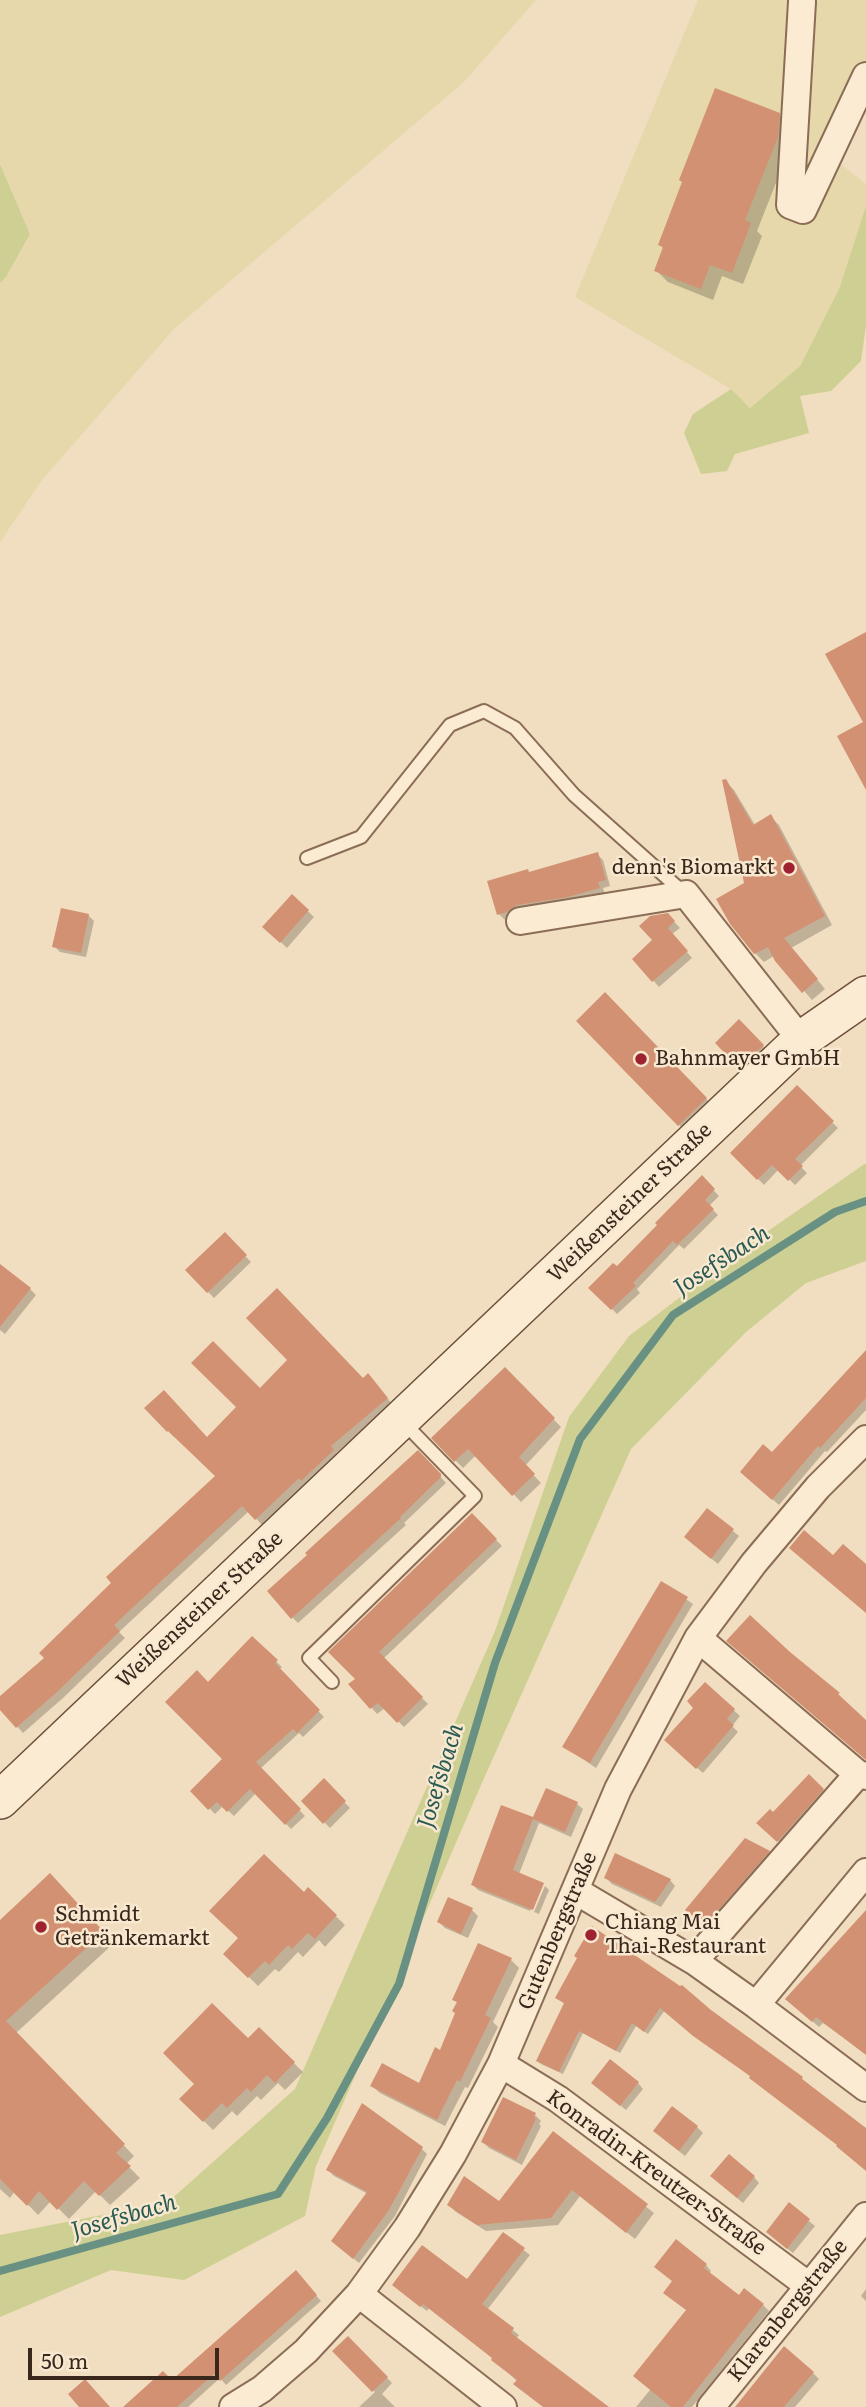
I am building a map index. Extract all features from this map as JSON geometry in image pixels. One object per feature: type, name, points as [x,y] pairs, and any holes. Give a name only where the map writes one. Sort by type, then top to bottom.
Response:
[{"type":"main road","name":"Weißensteiner Straße","points":[[0,1800],[801,1040],[866,996]]},
{"type":"street","points":[[802,2],[789,205],[803,210],[866,76]]},
{"type":"street","points":[[520,921],[686,894],[801,1040]]},
{"type":"street","name":"Gutenbergstraße","points":[[233,2407],[262,2389],[306,2351],[359,2294],[414,2217],[453,2154],[501,2064],[618,1789],[698,1638],[754,1563],[818,1487],[866,1439]]},
{"type":"street","points":[[694,1961],[862,1775],[698,1638]]},
{"type":"street","points":[[756,2005],[866,1872]]},
{"type":"street","points":[[576,1891],[694,1961],[866,2088]]},
{"type":"street","name":"Konradin-Kreutzer-Straße","points":[[501,2064],[558,2099],[809,2287]]},
{"type":"street","name":"Klarenbergstraße","points":[[711,2407],[866,2216]]},
{"type":"street","points":[[359,2294],[503,2407]]},
{"type":"lane","points":[[307,858],[361,837],[450,724],[484,710],[514,728],[574,795],[686,894]]},
{"type":"lane","points":[[332,1682],[309,1658],[475,1496],[401,1420]]},
{"type":"shaded area","points":[[0,0],[536,0],[464,82],[174,329],[42,480],[0,542],[0,283],[30,234],[0,164]]},
{"type":"shaded area","points":[[698,0],[866,0],[866,100],[838,162],[866,184],[866,206],[839,289],[800,366],[750,408],[731,389],[575,297]]},
{"type":"green space","points":[[0,164],[30,234],[0,283]]},
{"type":"green space","points":[[866,206],[866,326],[861,361],[831,391],[800,396],[809,433],[735,454],[727,471],[701,474],[684,433],[693,414],[731,389],[750,408],[800,366],[839,289]]},
{"type":"green space","points":[[866,1163],[866,1261],[806,1283],[746,1332],[631,1449],[481,1785],[316,2166],[305,2216],[184,2280],[111,2270],[0,2317],[0,2235],[168,2202],[295,2089],[495,1631],[569,1417],[629,1336],[758,1238]]},
{"type":"building","points":[[715,88],[780,113],[778,137],[745,220],[751,223],[732,273],[710,265],[701,289],[654,271],[663,247],[658,245],[682,182],[679,180]]},
{"type":"building","points":[[866,632],[866,790],[837,736],[863,722],[825,654]]},
{"type":"building","points":[[726,779],[753,825],[771,814],[825,916],[784,938],[818,979],[802,993],[775,961],[768,947],[754,954],[730,924],[716,899],[744,883],[722,780]]},
{"type":"building","points":[[598,852],[606,880],[598,882],[600,888],[568,897],[517,905],[497,915],[487,881]]},
{"type":"building","points":[[292,894],[309,910],[280,943],[262,927]]},
{"type":"building","points":[[61,908],[89,914],[81,953],[52,947]]},
{"type":"building","points":[[668,913],[675,921],[668,928],[688,951],[652,982],[632,959],[652,940],[639,926],[650,916]]},
{"type":"building","name":"Bahnmayer GmbH","points":[[605,992],[707,1098],[678,1126],[576,1021]]},
{"type":"building","points":[[739,1019],[764,1045],[739,1068],[715,1043]]},
{"type":"building","points":[[797,1085],[834,1121],[795,1159],[803,1166],[788,1181],[772,1165],[757,1180],[730,1153]]},
{"type":"building","points":[[702,1175],[715,1189],[705,1200],[714,1209],[677,1245],[673,1241],[633,1283],[636,1286],[611,1310],[588,1288],[613,1263],[617,1266]]},
{"type":"building","points":[[225,1232],[247,1255],[207,1293],[185,1270]]},
{"type":"building","points":[[0,1264],[31,1288],[0,1327]]},
{"type":"building","points":[[277,1288],[363,1378],[368,1373],[388,1398],[331,1446],[334,1450],[301,1481],[299,1478],[255,1520],[242,1506],[114,1625],[120,1631],[16,1728],[0,1710],[0,1696],[44,1658],[39,1653],[111,1583],[106,1577],[215,1476],[144,1408],[164,1390],[207,1437],[236,1407],[191,1363],[213,1341],[260,1388],[287,1360],[246,1318]]},
{"type":"building","points":[[866,1350],[866,1398],[820,1448],[818,1446],[772,1500],[740,1472],[763,1444],[772,1452]]},
{"type":"building","points":[[505,1367],[555,1418],[519,1457],[535,1474],[512,1496],[468,1449],[454,1462],[431,1438]]},
{"type":"building","points":[[418,1450],[441,1477],[401,1518],[291,1619],[267,1591]]},
{"type":"building","points":[[707,1508],[734,1529],[711,1559],[684,1537]]},
{"type":"building","points":[[472,1513],[497,1539],[379,1652],[423,1697],[397,1723],[378,1703],[370,1709],[348,1684],[355,1679],[328,1652]]},
{"type":"building","points":[[804,1530],[833,1555],[843,1544],[866,1564],[866,1613],[789,1548]]},
{"type":"building","points":[[661,1581],[688,1597],[590,1763],[562,1747]]},
{"type":"building","points":[[750,1615],[840,1693],[838,1694],[866,1720],[866,1760],[726,1641]]},
{"type":"building","points":[[252,1636],[278,1660],[275,1663],[320,1710],[297,1733],[293,1729],[256,1762],[301,1809],[285,1825],[250,1789],[227,1812],[217,1802],[208,1810],[190,1791],[222,1759],[165,1702],[197,1670],[208,1682]]},
{"type":"building","points":[[705,1682],[735,1709],[727,1719],[734,1725],[696,1769],[664,1740],[693,1708],[687,1701]]},
{"type":"building","points":[[809,1774],[824,1789],[777,1842],[756,1823],[770,1809],[773,1812]]},
{"type":"building","points":[[324,1778],[346,1801],[323,1824],[301,1801]]},
{"type":"building","points":[[546,1788],[578,1802],[565,1832],[533,1819],[513,1870],[544,1883],[533,1910],[471,1885],[501,1805],[533,1817]]},
{"type":"building","points":[[745,1838],[770,1851],[704,1926],[685,1910]]},
{"type":"building","points":[[615,1853],[671,1879],[655,1902],[604,1878]]},
{"type":"building","points":[[264,1854],[304,1892],[308,1887],[337,1915],[315,1939],[308,1933],[292,1949],[288,1945],[269,1965],[265,1961],[248,1978],[223,1954],[238,1938],[209,1911]]},
{"type":"building","points":[[50,1873],[104,1932],[6,2021],[125,2144],[116,2153],[131,2166],[99,2196],[84,2181],[57,2210],[39,2191],[27,2206],[0,2179],[0,1920]]},
{"type":"building","points":[[448,1897],[473,1908],[461,1934],[437,1922]]},
{"type":"building","points":[[866,1910],[866,2055],[816,2017],[812,2022],[785,1999]]},
{"type":"building","points":[[592,1926],[682,1985],[866,2128],[866,2171],[837,2145],[749,2078],[750,2076],[693,2036],[660,2008],[644,2032],[632,2023],[616,2051],[579,2031],[559,2072],[536,2061],[564,2003],[555,1998],[577,1958],[574,1956]]},
{"type":"building","points":[[478,1943],[512,1958],[485,2015],[491,2018],[460,2082],[457,2080],[437,2120],[370,2086],[382,2063],[419,2083],[435,2047],[440,2050],[455,2013],[452,2011],[457,2002],[452,2000]]},
{"type":"building","points":[[212,2003],[248,2038],[259,2027],[295,2062],[275,2083],[267,2075],[251,2092],[247,2088],[227,2108],[222,2103],[203,2122],[179,2099],[194,2084],[163,2053]]},
{"type":"building","points":[[610,2059],[639,2082],[620,2106],[591,2083]]},
{"type":"building","points":[[503,2097],[536,2113],[536,2119],[516,2160],[481,2142]]},
{"type":"building","points":[[362,2103],[423,2147],[389,2210],[353,2259],[331,2241],[367,2192],[326,2170]]},
{"type":"building","points":[[672,2106],[698,2126],[679,2151],[653,2131]]},
{"type":"building","points":[[553,2131],[648,2204],[626,2233],[572,2190],[551,2218],[477,2225],[447,2205],[464,2176],[499,2201]]},
{"type":"building","points":[[729,2154],[755,2176],[737,2198],[710,2176]]},
{"type":"building","points":[[789,2202],[810,2219],[787,2249],[766,2232]]},
{"type":"building","points":[[503,2232],[525,2248],[482,2304],[514,2328],[511,2333],[609,2407],[543,2407],[513,2384],[517,2380],[491,2360],[492,2358],[423,2304],[420,2307],[392,2285],[422,2245],[467,2279]]},
{"type":"building","points":[[676,2239],[707,2264],[704,2268],[739,2295],[744,2288],[764,2304],[683,2407],[671,2407],[633,2376],[686,2310],[663,2293],[672,2281],[654,2267]]},
{"type":"building","points":[[296,2270],[317,2295],[220,2381],[214,2374],[177,2407],[123,2407],[163,2371],[172,2380]]},
{"type":"building","points":[[348,2336],[388,2377],[372,2392],[332,2351]]},
{"type":"building","points":[[784,2346],[814,2372],[784,2407],[735,2407]]},
{"type":"building","points":[[85,2379],[110,2407],[79,2407],[68,2394]]},
{"type":"waterway","name":"Josefsbach","points":[[0,2271],[278,2194],[327,2118],[399,1984],[495,1663],[580,1439],[673,1315],[835,1212],[866,1201]]},
{"type":"place","name":"denn's Biomarkt","points":[[789,868]]},
{"type":"place","name":"Bahnmayer GmbH","points":[[641,1059]]},
{"type":"place","name":"Schmidt Getränkemarkt","points":[[41,1927]]},
{"type":"place","name":"Chiang Mai Thai-Restaurant","points":[[591,1935]]}]
